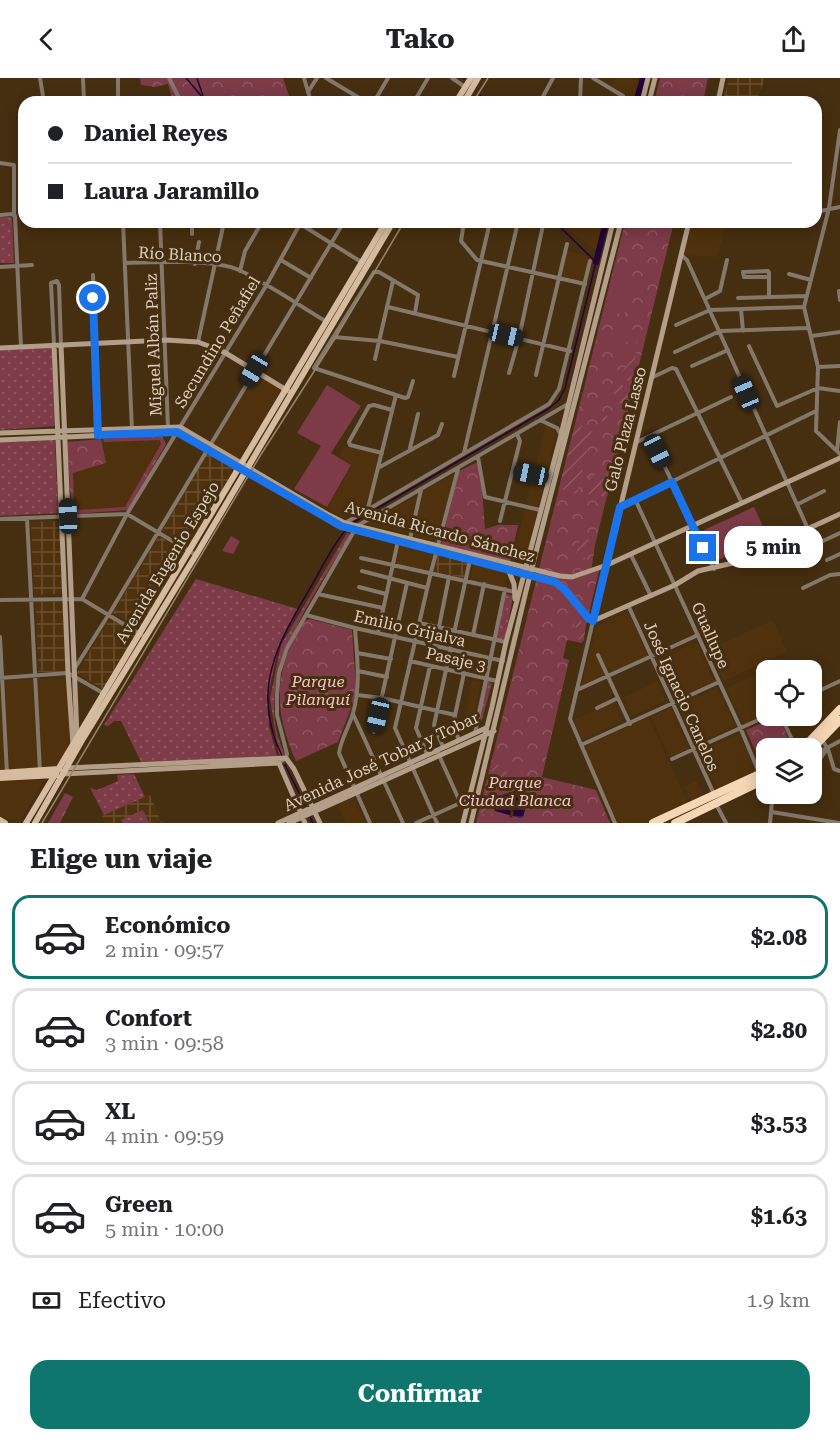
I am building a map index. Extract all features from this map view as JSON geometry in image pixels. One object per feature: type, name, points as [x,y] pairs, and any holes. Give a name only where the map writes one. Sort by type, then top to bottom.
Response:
[{"type":"highway","points":[[819,737],[840,709]]},
{"type":"highway","points":[[819,737],[840,720]]},
{"type":"highway","points":[[653,823],[666,820],[756,781]]},
{"type":"highway","points":[[675,823],[715,799]]},
{"type":"main road","points":[[460,96],[471,78]]},
{"type":"main road","points":[[468,96],[478,78]]},
{"type":"main road","points":[[644,96],[648,78]]},
{"type":"main road","points":[[650,96],[655,78]]},
{"type":"main road","points":[[719,96],[723,78]]},
{"type":"main road","name":"Avenida Eugenio Espejo","points":[[288,391],[311,367],[383,228]]},
{"type":"main road","name":"Avenida Eugenio Espejo","points":[[75,748],[77,736],[106,695],[193,553],[327,322],[389,228]]},
{"type":"main road","points":[[471,823],[510,663],[540,510],[561,435],[612,228]]},
{"type":"main road","points":[[463,823],[501,661],[515,608],[552,494],[619,228]]},
{"type":"main road","name":"Galo Plaza Lasso","points":[[593,621],[688,228]]},
{"type":"main road","points":[[0,348],[166,339],[198,342],[224,352],[288,391]]},
{"type":"main road","points":[[58,345],[68,598],[68,673],[75,748]]},
{"type":"main road","name":"Avenida Ricardo Sánchez","points":[[0,440],[61,434],[179,429],[343,525],[398,541],[528,571],[549,579],[560,585],[593,621]]},
{"type":"main road","name":"Avenida Ricardo Sánchez","points":[[0,433],[61,434]]},
{"type":"main road","name":"Avenida Ricardo Sánchez","points":[[355,529],[410,539],[508,569],[572,576],[631,555],[789,483],[839,454]]},
{"type":"main road","points":[[545,492],[552,494]]},
{"type":"main road","points":[[593,621],[651,597],[704,569],[714,569],[733,563],[840,514]]},
{"type":"main road","points":[[508,569],[513,578],[515,608]]},
{"type":"main road","points":[[68,598],[75,669],[77,736],[81,742]]},
{"type":"main road","name":"Avenida Eugenio Espejo","points":[[26,823],[81,742],[106,695]]},
{"type":"main road","name":"Avenida José Tobar y Tobar","points":[[411,765],[427,754],[438,753],[443,747],[496,724]]},
{"type":"main road","name":"Avenida José Tobar y Tobar","points":[[289,823],[303,818],[313,809],[354,790],[494,731]]},
{"type":"main road","points":[[3,775],[187,766],[286,758],[320,823]]},
{"type":"main road","points":[[227,763],[279,763],[303,818]]},
{"type":"main road","name":"Avenida Eugenio Espejo","points":[[35,823],[60,772]]},
{"type":"main road","name":"Avenida José Tobar y Tobar","points":[[278,823],[303,818]]},
{"type":"main road","points":[[0,820],[5,823]]},
{"type":"street","points":[[40,78],[43,96]]},
{"type":"street","points":[[118,78],[118,96]]},
{"type":"street","points":[[169,78],[178,96]]},
{"type":"street","points":[[304,78],[309,96]]},
{"type":"street","points":[[308,93],[317,78]]},
{"type":"street","points":[[326,78],[356,96]]},
{"type":"street","points":[[378,96],[388,78]]},
{"type":"street","points":[[418,96],[428,78]]},
{"type":"street","points":[[452,78],[465,87]]},
{"type":"street","points":[[543,96],[553,78]]},
{"type":"street","points":[[580,96],[581,78]]},
{"type":"street","points":[[593,78],[623,96]]},
{"type":"street","points":[[83,80],[84,96]]},
{"type":"street","points":[[839,454],[816,431],[818,367],[804,307],[829,208],[840,130]]},
{"type":"street","points":[[0,164],[14,165],[12,214],[21,347]]},
{"type":"street","points":[[822,210],[840,207]]},
{"type":"street","points":[[0,214],[12,214]]},
{"type":"street","points":[[123,228],[132,431]]},
{"type":"street","name":"Miguel Albán Paliz","points":[[160,228],[168,429]]},
{"type":"street","points":[[192,228],[192,234]]},
{"type":"street","points":[[198,342],[223,228]]},
{"type":"street","points":[[240,271],[245,251],[258,228]]},
{"type":"street","name":"Secundino Peñafiel","points":[[82,599],[127,514],[266,286],[297,228]]},
{"type":"street","points":[[308,228],[365,264]]},
{"type":"street","points":[[0,678],[68,673],[75,669],[340,228]]},
{"type":"street","points":[[463,228],[461,241],[475,259],[585,284]]},
{"type":"street","points":[[453,376],[488,228]]},
{"type":"street","points":[[464,454],[517,228]]},
{"type":"street","points":[[509,373],[519,338],[542,228]]},
{"type":"street","points":[[195,264],[199,242]]},
{"type":"street","points":[[536,375],[545,345],[567,244]]},
{"type":"street","points":[[681,255],[687,260],[720,331],[808,529]]},
{"type":"street","points":[[280,260],[311,278]]},
{"type":"street","points":[[705,299],[720,291],[727,260]]},
{"type":"street","points":[[343,525],[549,404],[559,389],[570,351],[590,261]]},
{"type":"street","name":"Río Blanco","points":[[125,263],[162,262],[215,265],[240,271],[327,322]]},
{"type":"street","points":[[0,267],[32,266]]},
{"type":"street","points":[[769,277],[744,277],[743,272],[767,270],[769,277],[769,297]]},
{"type":"street","points":[[413,381],[408,397],[403,398],[311,367],[334,337],[374,272],[379,272],[418,295],[415,313]]},
{"type":"street","points":[[789,274],[811,280]]},
{"type":"street","points":[[93,275],[98,432]]},
{"type":"street","points":[[55,281],[59,285],[58,345],[51,283],[55,281]]},
{"type":"street","points":[[375,359],[393,281]]},
{"type":"street","points":[[839,291],[840,300]]},
{"type":"street","points":[[738,298],[807,296]]},
{"type":"street","points":[[388,307],[570,351]]},
{"type":"street","points":[[676,325],[710,310],[804,307]]},
{"type":"street","points":[[741,309],[743,331]]},
{"type":"street","points":[[675,352],[720,331],[808,328]]},
{"type":"street","points":[[812,336],[840,332]]},
{"type":"street","points":[[334,337],[380,341],[458,357]]},
{"type":"street","points":[[749,346],[777,406],[818,388],[840,391]]},
{"type":"street","points":[[692,366],[728,350]]},
{"type":"street","points":[[818,367],[840,366]]},
{"type":"street","points":[[651,378],[675,368],[743,504]]},
{"type":"street","points":[[368,509],[396,395]]},
{"type":"street","points":[[636,442],[731,397]]},
{"type":"street","points":[[279,763],[286,758],[287,752],[277,715],[279,673],[287,648],[355,529],[568,404]]},
{"type":"street","points":[[382,453],[350,445],[349,442],[369,406],[392,410]]},
{"type":"street","points":[[620,507],[816,411]]},
{"type":"street","points":[[410,449],[418,414]]},
{"type":"street","points":[[542,420],[557,428],[561,435]]},
{"type":"street","points":[[839,454],[840,422]]},
{"type":"street","points":[[378,468],[438,435],[442,424]]},
{"type":"street","points":[[500,521],[521,439],[517,434]]},
{"type":"street","points":[[650,436],[714,569]]},
{"type":"street","points":[[478,457],[485,497],[540,510]]},
{"type":"street","points":[[437,823],[396,732],[400,703],[427,588],[458,468]]},
{"type":"street","points":[[514,470],[549,478]]},
{"type":"street","points":[[410,539],[422,489]]},
{"type":"street","points":[[798,504],[824,491]]},
{"type":"street","name":"Guallupe","points":[[636,499],[756,761]]},
{"type":"street","points":[[0,519],[127,514],[193,553]]},
{"type":"street","points":[[27,518],[40,773]]},
{"type":"street","points":[[801,551],[840,533]]},
{"type":"street","points":[[795,538],[808,566]]},
{"type":"street","points":[[378,633],[398,541]]},
{"type":"street","points":[[827,560],[840,554]]},
{"type":"street","points":[[631,555],[651,597]]},
{"type":"street","points":[[361,558],[515,592]]},
{"type":"street","points":[[443,747],[434,728],[470,559]]},
{"type":"street","points":[[362,572],[427,588]]},
{"type":"street","points":[[803,588],[830,575],[840,574]]},
{"type":"street","points":[[439,627],[449,577]]},
{"type":"street","points":[[374,732],[407,583]]},
{"type":"street","points":[[473,635],[484,584]]},
{"type":"street","points":[[359,587],[386,594]]},
{"type":"street","points":[[475,733],[505,588]]},
{"type":"street","points":[[318,594],[383,608]]},
{"type":"street","points":[[0,600],[82,599],[143,635]]},
{"type":"street","name":"José Ignacio Canelos","points":[[629,607],[726,823]]},
{"type":"street","name":"Emilio Grijalva","points":[[306,615],[510,663]]},
{"type":"street","name":"Galo Plaza Lasso","points":[[593,621],[570,719],[615,823]]},
{"type":"street","points":[[419,623],[506,642]]},
{"type":"street","points":[[355,628],[357,694],[339,753],[370,823]]},
{"type":"street","points":[[577,690],[698,635]]},
{"type":"street","points":[[0,637],[3,775]]},
{"type":"street","points":[[357,653],[391,659]]},
{"type":"street","points":[[598,655],[630,724]]},
{"type":"street","name":"Pasaje 3","points":[[410,661],[497,681]]},
{"type":"street","points":[[427,754],[416,728],[430,666]]},
{"type":"street","points":[[358,671],[387,677]]},
{"type":"street","points":[[68,673],[106,695]]},
{"type":"street","points":[[459,740],[453,725],[464,673]]},
{"type":"street","points":[[822,689],[839,680]]},
{"type":"street","points":[[581,745],[719,682]]},
{"type":"street","points":[[357,694],[455,715]]},
{"type":"street","points":[[597,708],[618,698]]},
{"type":"street","points":[[353,713],[403,823]]},
{"type":"street","points":[[672,759],[756,721]]},
{"type":"street","points":[[819,737],[828,749],[834,770],[840,771]]},
{"type":"street","points":[[822,752],[840,741]]},
{"type":"street","points":[[822,757],[828,749]]},
{"type":"street","points":[[438,753],[460,802]]},
{"type":"street","points":[[416,823],[478,795]]},
{"type":"street","points":[[770,823],[772,804]]},
{"type":"street","points":[[772,812],[840,823]]},
{"type":"shaded area","points":[[615,78],[632,78],[643,84],[640,96],[609,96]]},
{"type":"shaded area","points":[[729,78],[765,78],[759,96],[724,96]]},
{"type":"shaded area","points":[[570,228],[606,228],[600,254],[569,230]]},
{"type":"shaded area","points":[[689,228],[725,228],[717,257],[681,255]]},
{"type":"shaded area","points":[[567,251],[589,256],[583,283],[561,278]]},
{"type":"shaded area","points":[[254,374],[282,389],[239,460],[212,443]]},
{"type":"shaded area","points":[[546,424],[554,428],[556,434],[525,560],[513,556]]},
{"type":"shaded area","points":[[162,436],[166,444],[128,510],[72,514],[67,442]]},
{"type":"shaded area","points":[[344,446],[379,454],[366,506],[344,518],[327,509],[352,466],[339,456]]},
{"type":"shaded area","points":[[208,452],[235,469],[189,546],[162,531]]},
{"type":"shaded area","points":[[455,474],[439,543],[413,536],[423,491]]},
{"type":"shaded area","points":[[418,495],[409,535],[365,524]]},
{"type":"shaded area","points":[[60,521],[63,594],[34,595],[31,522]]},
{"type":"shaded area","points":[[159,536],[186,553],[140,628],[113,613]]},
{"type":"shaded area","points":[[400,545],[433,553],[429,572],[396,564]]},
{"type":"shaded area","points":[[437,555],[468,562],[464,578],[434,572]]},
{"type":"shaded area","points":[[474,563],[507,571],[504,588],[470,580]]},
{"type":"shaded area","points":[[36,602],[62,602],[65,672],[38,672]]},
{"type":"shaded area","points":[[628,611],[648,656],[581,686],[597,626]]},
{"type":"shaded area","points":[[110,618],[137,635],[103,689],[77,673]]},
{"type":"shaded area","points":[[773,620],[787,651],[768,660],[756,660],[756,666],[724,681],[708,650]]},
{"type":"shaded area","points":[[696,642],[714,681],[675,699],[657,660]]},
{"type":"shaded area","points":[[756,674],[756,718],[744,724],[726,688]]},
{"type":"shaded area","points":[[37,679],[67,679],[71,744],[56,767],[41,768]]},
{"type":"shaded area","points":[[5,680],[33,680],[38,769],[9,770]]},
{"type":"shaded area","points":[[472,680],[481,682],[471,728],[462,733]]},
{"type":"shaded area","points":[[658,681],[666,701],[632,716],[624,697]]},
{"type":"shaded area","points":[[0,682],[5,770],[0,770]]},
{"type":"shaded area","points":[[717,688],[736,726],[696,744],[677,706]]},
{"type":"shaded area","points":[[614,701],[623,721],[582,740],[573,720]]},
{"type":"shaded area","points":[[671,708],[689,749],[670,757],[651,717]]},
{"type":"shaded area","points":[[649,717],[688,804],[646,823],[618,823],[583,746]]},
{"type":"shaded area","points":[[739,734],[756,772],[718,789],[698,752]]},
{"type":"shaded area","points":[[44,780],[20,822],[15,819],[13,822],[0,815],[0,781]]},
{"type":"shaded area","points":[[697,781],[703,795],[691,802],[684,786]]},
{"type":"shaded area","points":[[515,791],[525,810],[523,817],[495,811],[492,805],[494,797]]},
{"type":"shaded area","points":[[150,795],[162,823],[149,823],[143,810],[121,820],[123,823],[105,823],[102,816]]},
{"type":"shaded area","points":[[353,797],[366,823],[346,823],[337,805]]},
{"type":"green space","points":[[140,78],[283,78],[289,96],[171,96],[168,84],[155,87],[141,85]]},
{"type":"green space","points":[[660,78],[708,78],[704,96],[656,96]]},
{"type":"green space","points":[[0,217],[12,217],[14,263],[0,263]]},
{"type":"green space","name":"Parque Ciudad Blanca","points":[[624,228],[673,228],[595,545],[591,572],[600,568],[582,643],[567,640],[563,658],[569,660],[542,777],[596,790],[610,823],[476,823]]},
{"type":"green space","points":[[611,279],[632,283],[624,315],[604,310]]},
{"type":"green space","points":[[601,333],[630,340],[616,348],[599,348]]},
{"type":"green space","points":[[638,340],[630,382],[625,379],[622,372]]},
{"type":"green space","points":[[53,348],[56,426],[0,430],[0,350]]},
{"type":"green space","points":[[621,383],[627,391],[621,413],[615,421],[603,425],[601,414],[608,416],[612,414],[613,418],[619,413],[620,405],[613,392]]},
{"type":"green space","points":[[327,385],[361,406],[331,453],[351,465],[327,507],[294,489],[321,446],[297,433]]},
{"type":"green space","points":[[575,425],[592,429],[577,494],[559,488]]},
{"type":"green space","points":[[162,436],[166,444],[128,510],[72,514],[67,442],[101,439],[106,463],[73,473],[74,504],[76,509],[80,510],[125,507],[161,444],[160,440],[104,442],[103,439]]},
{"type":"green space","points":[[55,440],[58,513],[0,516],[0,442]]},
{"type":"green space","points":[[480,461],[485,529],[498,525],[518,525],[510,562],[441,544],[459,471]]},
{"type":"green space","points":[[612,464],[614,465],[607,497],[585,493],[589,478]]},
{"type":"green space","points":[[754,507],[768,537],[718,560],[704,530]]},
{"type":"green space","points":[[582,532],[590,534],[584,555],[586,560],[575,557]]},
{"type":"green space","points":[[347,533],[351,534],[305,611],[280,668],[275,697],[276,726],[285,754],[281,757],[278,751],[270,698],[281,645]]},
{"type":"green space","points":[[449,534],[506,548],[503,559],[446,544]]},
{"type":"green space","points":[[231,536],[240,541],[233,554],[222,551]]},
{"type":"green space","points":[[196,579],[298,609],[279,644],[268,696],[269,727],[277,756],[141,762],[121,721],[114,721],[108,726],[104,725]]},
{"type":"green space","points":[[505,593],[513,596],[505,640],[496,638]]},
{"type":"green space","points":[[578,614],[585,629],[584,641],[574,638],[576,628],[574,624]]},
{"type":"green space","name":"Parque Pilanquí","points":[[310,619],[352,630],[356,689],[338,742],[296,761],[281,716],[280,686],[282,671],[296,633],[301,624]]},
{"type":"green space","points":[[484,680],[492,683],[481,723],[473,728]]},
{"type":"green space","points":[[756,726],[783,726],[788,738],[756,738],[756,752],[746,730]]},
{"type":"green space","points":[[494,763],[505,768],[505,773],[512,775],[511,781],[498,783],[491,792],[487,807],[493,816],[481,812]]},
{"type":"green space","points":[[134,774],[145,797],[104,815],[90,788],[97,790],[118,781],[117,775]]},
{"type":"green space","points":[[531,777],[539,798],[530,801],[521,786],[526,784],[527,778]]},
{"type":"green space","points":[[65,793],[73,797],[60,823],[48,823]]},
{"type":"green space","points":[[143,810],[149,823],[123,823],[121,820]]},
{"type":"pier","points":[[515,797],[517,802],[510,804],[514,813],[512,818],[509,817],[511,812],[507,806],[501,807],[499,801]]},
{"type":"waterway","points":[[186,78],[201,96]]},
{"type":"waterway","points":[[197,78],[203,96]]},
{"type":"waterway","points":[[638,96],[643,78]]},
{"type":"waterway","points":[[354,522],[548,409],[559,400],[565,388],[596,262],[561,228]]},
{"type":"waterway","points":[[596,262],[604,228]]},
{"type":"waterway","points":[[282,756],[272,732],[268,709],[268,687],[272,666],[289,625],[345,531]]},
{"type":"waterway","points":[[285,765],[305,805]]},
{"type":"waterway","points":[[310,817],[313,823]]},
{"type":"railway","points":[[477,96],[488,78]]},
{"type":"railway","points":[[42,823],[260,456],[336,337],[400,228]]},
{"type":"route","points":[[93,298],[98,435],[177,432],[341,526],[549,579],[560,585],[579,609],[593,621],[620,507],[672,482],[703,548]]}]
